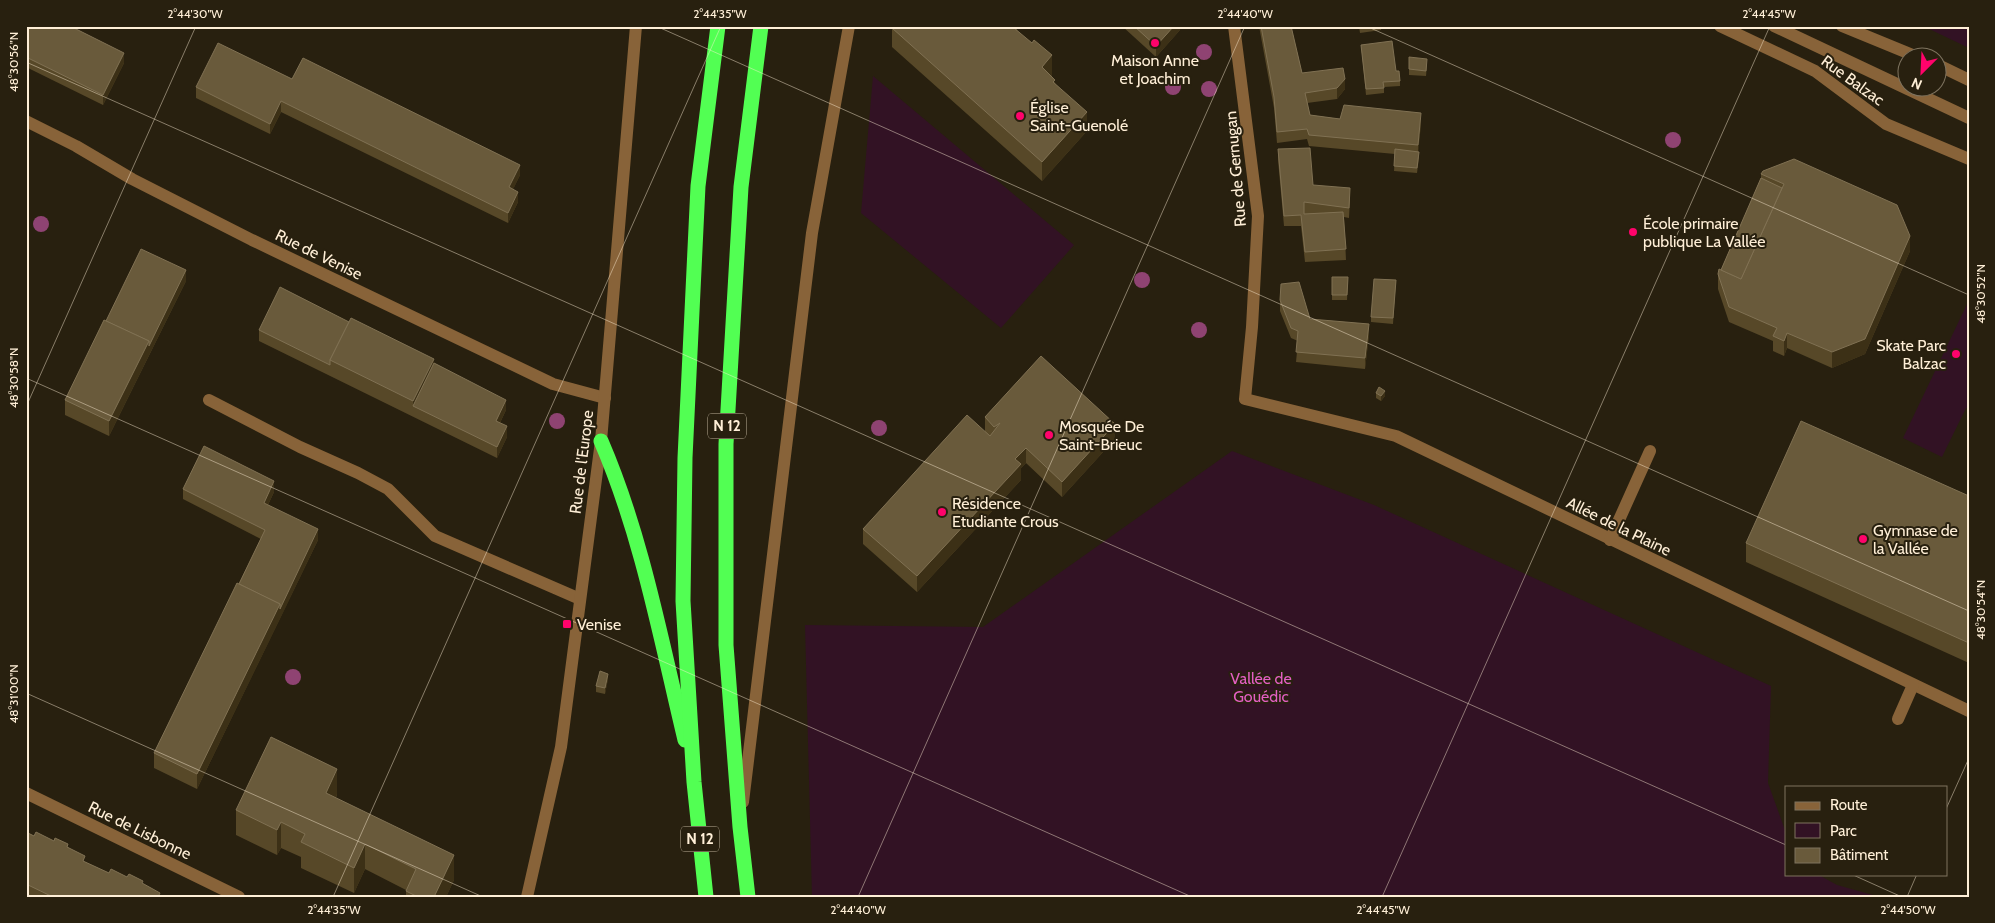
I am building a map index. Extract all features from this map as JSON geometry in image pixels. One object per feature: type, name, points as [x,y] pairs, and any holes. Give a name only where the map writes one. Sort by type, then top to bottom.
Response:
[{"type":"highway","name":"N 12","points":[[706,897],[694,782],[683,601],[685,458],[698,186],[718,26]]},
{"type":"highway","name":"N 12","points":[[748,897],[740,827],[726,645],[726,444],[741,187],[762,26]]},
{"type":"highway","points":[[601,441],[614,471],[644,567],[694,782]]},
{"type":"street","name":"Rue de l'Europe","points":[[527,897],[561,746],[601,441],[636,26]]},
{"type":"street","points":[[740,827],[812,233],[849,26]]},
{"type":"street","name":"Rue de Gernugan","points":[[1234,26],[1258,216],[1252,327],[1245,399]]},
{"type":"street","name":"Rue Balzac","points":[[1720,26],[1814,71],[1886,124],[1969,159]]},
{"type":"street","points":[[1774,26],[1969,118]]},
{"type":"street","points":[[1842,26],[1898,49]]},
{"type":"street","points":[[1948,70],[1969,80]]},
{"type":"street","name":"Rue de Venise","points":[[26,120],[76,146],[132,179],[261,244],[552,384],[605,398]]},
{"type":"street","name":"Allée de la Plaine","points":[[1245,399],[1396,436],[1969,711]]},
{"type":"street","points":[[209,400],[300,447],[358,473],[388,490],[435,536],[580,599]]},
{"type":"street","points":[[1610,540],[1650,451]]},
{"type":"street","points":[[1898,719],[1913,685]]},
{"type":"street","name":"Rue de Lisbonne","points":[[26,793],[239,897]]},
{"type":"green space","points":[[1923,26],[1969,26],[1969,48]]},
{"type":"green space","points":[[873,76],[1074,245],[1001,328],[861,213]]},
{"type":"green space","name":"Skate Parc Balzac","points":[[1969,300],[1969,409],[1966,408],[1942,457],[1903,438]]},
{"type":"green space","name":"Vallée de Gouédic","points":[[1232,451],[1374,505],[1771,686],[1768,783],[1785,830],[1785,876],[1821,876],[1837,885],[1880,897],[812,897],[805,625],[983,627]]},
{"type":"building","points":[[26,26],[70,26],[124,53],[103,95],[26,57]]},
{"type":"building","name":"Église Saint-Guenolé","points":[[894,26],[1015,26],[1014,28],[1032,43],[1034,40],[1052,55],[1042,67],[1055,80],[1053,82],[1087,112],[1042,162],[892,28]]},
{"type":"building","points":[[1134,26],[1174,26],[1156,46]]},
{"type":"building","points":[[1261,26],[1291,26],[1302,73],[1343,68],[1345,79],[1337,88],[1305,93],[1310,115],[1340,119],[1344,105],[1421,113],[1418,145],[1309,135],[1307,129],[1277,132],[1274,97]]},
{"type":"building","points":[[1392,41],[1396,71],[1399,71],[1400,81],[1383,82],[1384,88],[1366,89],[1361,45]]},
{"type":"building","points":[[218,43],[292,79],[303,58],[520,165],[509,187],[518,192],[508,213],[281,101],[270,124],[196,87]]},
{"type":"building","points":[[1409,57],[1427,59],[1426,71],[1409,69]]},
{"type":"building","points":[[1310,148],[1313,185],[1350,188],[1349,208],[1304,202],[1304,214],[1343,212],[1346,249],[1305,252],[1301,215],[1284,216],[1278,149]]},
{"type":"building","points":[[1395,149],[1419,152],[1417,168],[1394,166]]},
{"type":"building","points":[[1794,159],[1897,205],[1910,236],[1865,339],[1832,352],[1787,333],[1784,341],[1773,336],[1777,328],[1729,307],[1718,274],[1719,269],[1741,279],[1784,184],[1761,174],[1763,171]]},
{"type":"building","points":[[1761,178],[1782,188],[1741,279],[1721,270]]},
{"type":"building","points":[[141,249],[186,270],[149,346],[149,341],[106,321]]},
{"type":"building","points":[[1332,277],[1348,277],[1347,295],[1332,295]]},
{"type":"building","points":[[1374,279],[1396,280],[1393,318],[1371,317]]},
{"type":"building","points":[[1299,282],[1310,319],[1369,324],[1365,358],[1296,352],[1298,331],[1291,328],[1280,300],[1281,284]]},
{"type":"building","points":[[280,287],[349,322],[330,360],[330,365],[259,330]]},
{"type":"building","points":[[351,318],[434,359],[413,401],[330,360]]},
{"type":"building","points":[[104,320],[149,341],[109,421],[65,400]]},
{"type":"building","points":[[1041,356],[1115,424],[1062,482],[1026,448],[1015,459],[1021,464],[917,576],[863,529],[967,415],[990,436],[1000,423],[994,427],[985,417]]},
{"type":"building","points":[[434,363],[506,400],[496,421],[507,426],[497,447],[413,406]]},
{"type":"building","points":[[1379,387],[1385,391],[1381,396],[1376,393]]},
{"type":"building","name":"Gymnase de la Vallée","points":[[1801,421],[1969,496],[1969,643],[1746,543]]},
{"type":"building","points":[[204,446],[274,481],[264,503],[318,529],[280,609],[280,604],[239,584],[265,530],[183,489]]},
{"type":"building","points":[[237,583],[280,604],[197,774],[154,753]]},
{"type":"building","points":[[600,671],[608,674],[605,688],[596,686]]},
{"type":"building","points":[[271,737],[337,769],[326,793],[454,855],[434,897],[418,897],[406,891],[416,869],[365,844],[354,868],[301,842],[305,834],[281,822],[277,830],[236,810]]},
{"type":"building","points":[[26,832],[34,836],[36,832],[54,841],[55,838],[68,844],[67,847],[85,856],[83,861],[109,873],[111,869],[127,877],[129,874],[160,893],[158,897],[53,897],[26,884]]},
{"type":"place","name":"Maison Anne et Joachim","points":[[1155,43]]},
{"type":"place","name":"Église Saint-Guenolé","points":[[1020,116]]},
{"type":"place","name":"École primaire publique La Vallée","points":[[1633,232]]},
{"type":"place","name":"Skate Parc Balzac","points":[[1956,354]]},
{"type":"place","name":"Mosquée De Saint-Brieuc","points":[[1049,435]]},
{"type":"place","name":"Résidence Etudiante Crous","points":[[942,512]]},
{"type":"place","name":"Gymnase de la Vallée","points":[[1863,539]]},
{"type":"place","name":"Venise","points":[[567,624]]}]
